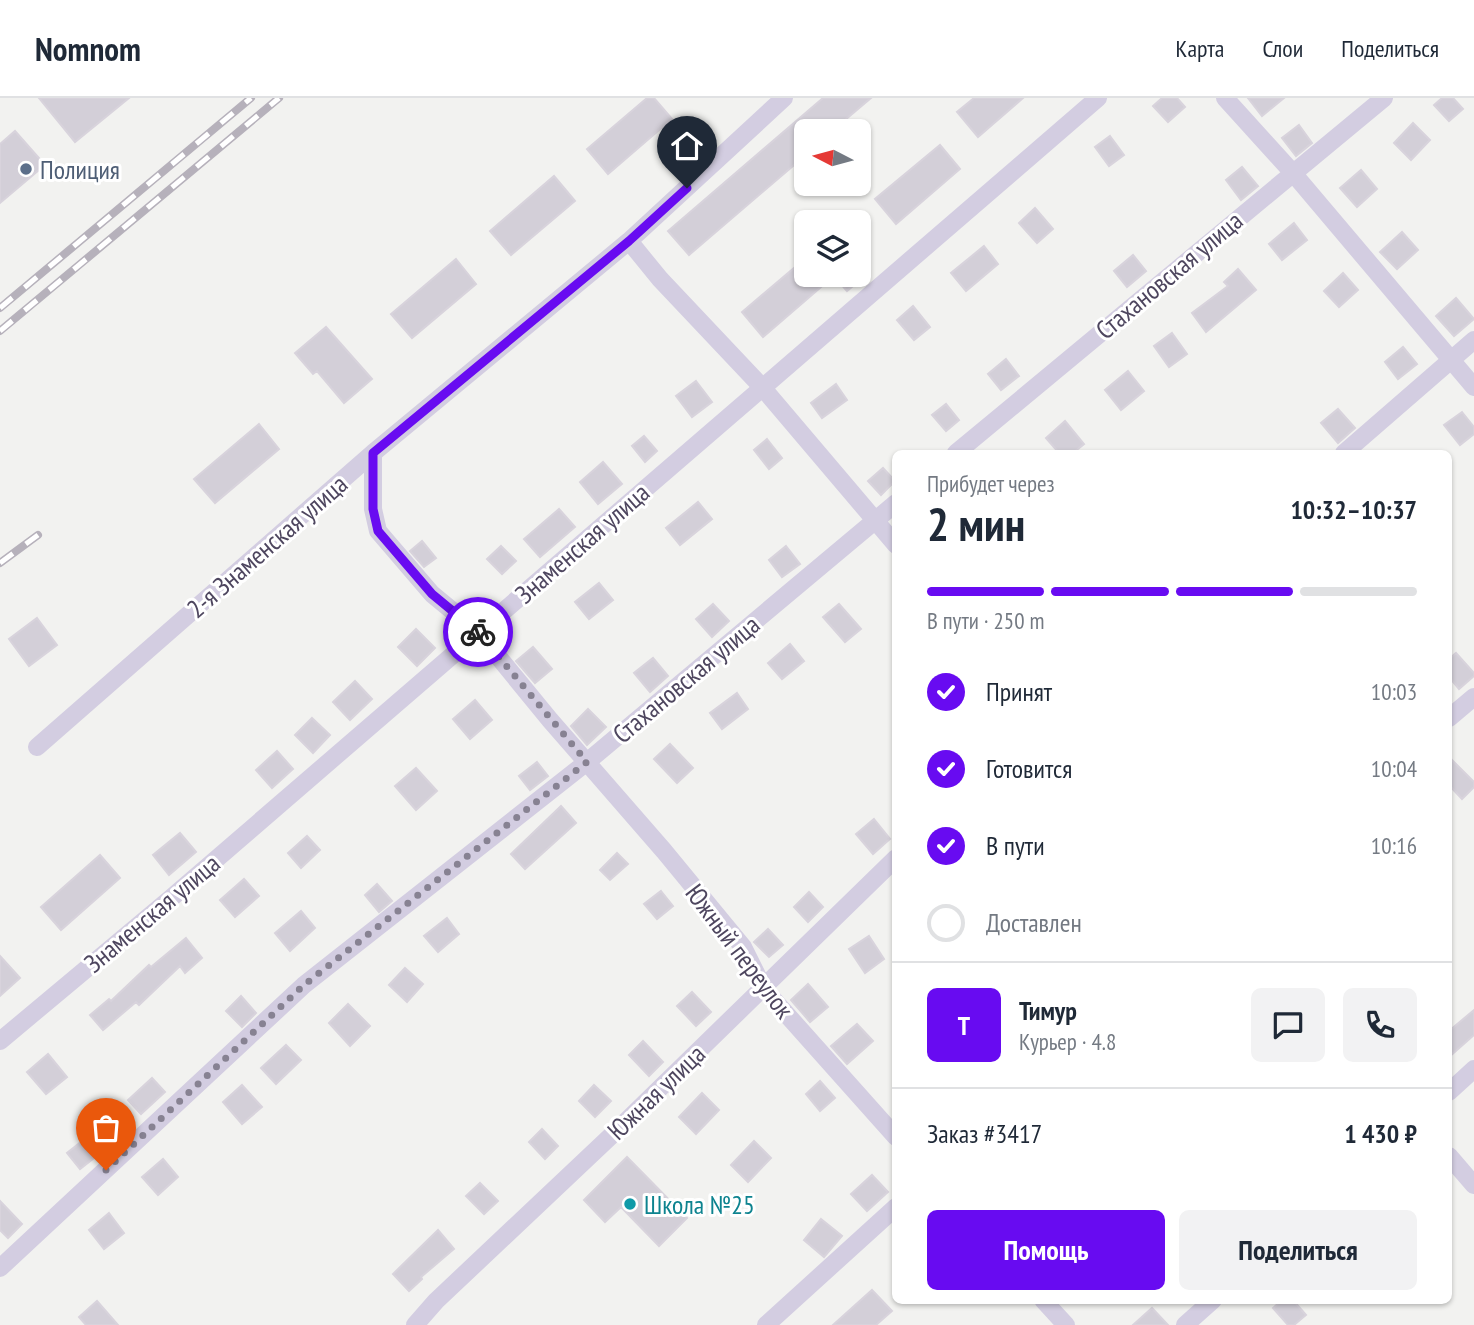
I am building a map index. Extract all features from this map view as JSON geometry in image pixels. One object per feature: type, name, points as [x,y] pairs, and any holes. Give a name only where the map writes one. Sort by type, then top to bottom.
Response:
[{"type":"street","name":"2-я Знаменская улица","points":[[37,747],[373,453],[629,241],[784,98]]},
{"type":"street","name":"Знаменская улица","points":[[0,1041],[170,899],[1098,98]]},
{"type":"street","points":[[1225,98],[1293,173],[1474,387]]},
{"type":"street","name":"Стахановская улица","points":[[960,450],[1384,98]]},
{"type":"street","points":[[629,241],[660,279],[762,387],[892,540]]},
{"type":"street","points":[[1347,450],[1474,340]]},
{"type":"street","name":"Южный переулок","points":[[373,453],[373,509],[378,531],[432,594],[478,632],[743,947],[764,989],[892,1133]]},
{"type":"street","name":"Стахановская улица","points":[[2,1263],[304,985],[587,762],[892,506]]},
{"type":"street","points":[[1452,715],[1474,697]]},
{"type":"street","name":"Южная улица","points":[[415,1325],[436,1301],[764,989],[892,862]]},
{"type":"street","points":[[1452,1089],[1474,1069]]},
{"type":"street","points":[[1452,1159],[1474,1185]]},
{"type":"street","points":[[766,1325],[892,1211]]},
{"type":"street","points":[[1047,1304],[1066,1325]]},
{"type":"street","points":[[1185,1325],[1209,1304]]},
{"type":"building","points":[[39,98],[129,98],[75,142]]},
{"type":"building","points":[[647,98],[654,98],[672,119],[608,174],[587,149]]},
{"type":"building","points":[[823,98],[871,98],[846,119],[799,119]]},
{"type":"building","points":[[974,98],[1023,98],[978,137],[957,112]]},
{"type":"building","points":[[1162,98],[1177,98],[1185,107],[1168,122],[1153,106]]},
{"type":"building","points":[[1248,98],[1284,98],[1262,116]]},
{"type":"building","points":[[1442,98],[1453,98],[1463,109],[1449,121],[1434,105]]},
{"type":"building","points":[[794,123],[794,165],[689,255],[668,231]]},
{"type":"building","points":[[1413,123],[1430,140],[1411,160],[1394,143]]},
{"type":"building","points":[[1299,125],[1312,143],[1296,156],[1282,138]]},
{"type":"building","points":[[15,131],[45,165],[0,203],[0,144]]},
{"type":"building","points":[[1110,136],[1124,155],[1109,166],[1095,147]]},
{"type":"building","points":[[940,145],[960,169],[896,224],[875,199]]},
{"type":"building","points":[[1242,167],[1258,186],[1241,200],[1226,180]]},
{"type":"building","points":[[1361,170],[1377,189],[1357,207],[1340,188]]},
{"type":"building","points":[[554,176],[575,201],[511,255],[490,231]]},
{"type":"building","points":[[1035,208],[1053,229],[1037,243],[1019,223]]},
{"type":"building","points":[[1294,223],[1307,240],[1282,260],[1269,244]]},
{"type":"building","points":[[1402,232],[1418,250],[1397,269],[1380,252]]},
{"type":"building","points":[[984,246],[998,264],[966,291],[951,273]]},
{"type":"building","points":[[1133,255],[1146,271],[1127,287],[1114,271]]},
{"type":"building","points":[[456,259],[476,284],[412,338],[391,314]]},
{"type":"building","points":[[794,268],[794,287],[821,287],[763,337],[742,312]]},
{"type":"building","points":[[1238,269],[1256,290],[1206,332],[1192,313],[1228,286],[1224,282]]},
{"type":"building","points":[[1343,273],[1358,290],[1339,307],[1324,291]]},
{"type":"building","points":[[1456,298],[1474,319],[1454,336],[1436,316]]},
{"type":"building","points":[[913,306],[930,327],[914,340],[897,320]]},
{"type":"building","points":[[326,327],[372,379],[344,403],[317,371],[313,374],[295,353]]},
{"type":"building","points":[[1172,333],[1187,354],[1169,367],[1154,346]]},
{"type":"building","points":[[1403,347],[1417,364],[1398,379],[1385,362]]},
{"type":"building","points":[[1006,359],[1019,376],[1001,390],[988,374]]},
{"type":"building","points":[[1128,371],[1144,391],[1121,410],[1105,390]]},
{"type":"building","points":[[696,381],[712,402],[692,417],[676,396]]},
{"type":"building","points":[[836,384],[847,400],[822,418],[811,403]]},
{"type":"building","points":[[946,404],[959,420],[946,431],[932,415]]},
{"type":"building","points":[[1338,409],[1355,428],[1338,443],[1321,423]]},
{"type":"building","points":[[1462,412],[1474,427],[1474,434],[1460,445],[1444,425]]},
{"type":"building","points":[[1065,421],[1084,444],[1077,450],[1056,450],[1046,438]]},
{"type":"building","points":[[259,424],[279,449],[215,503],[194,479]]},
{"type":"building","points":[[644,436],[657,451],[645,462],[632,446]]},
{"type":"building","points":[[767,439],[782,458],[769,469],[754,450]]},
{"type":"building","points":[[603,462],[622,484],[598,504],[580,482]]},
{"type":"building","points":[[883,468],[892,478],[892,484],[881,495],[868,481]]},
{"type":"building","points":[[698,502],[712,519],[680,545],[666,528]]},
{"type":"building","points":[[559,509],[575,527],[540,557],[524,539]]},
{"type":"building","points":[[422,541],[436,558],[424,567],[410,551]]},
{"type":"building","points":[[501,546],[516,561],[502,574],[487,559]]},
{"type":"building","points":[[786,546],[800,564],[782,577],[769,560]]},
{"type":"building","points":[[599,583],[613,600],[589,619],[575,602]]},
{"type":"building","points":[[713,604],[729,621],[712,637],[696,619]]},
{"type":"building","points":[[839,604],[861,629],[845,642],[823,617]]},
{"type":"building","points":[[37,618],[57,645],[29,666],[9,639]]},
{"type":"building","points":[[416,629],[435,648],[417,666],[398,647]]},
{"type":"building","points":[[790,644],[804,661],[782,679],[768,663]]},
{"type":"building","points":[[533,647],[552,669],[535,683],[516,661]]},
{"type":"building","points":[[1456,653],[1474,673],[1459,689],[1452,681],[1452,656]]},
{"type":"building","points":[[653,658],[668,676],[650,692],[634,673]]},
{"type":"building","points":[[355,681],[372,699],[350,720],[333,702]]},
{"type":"building","points":[[737,693],[748,709],[722,729],[710,713]]},
{"type":"building","points":[[475,700],[492,720],[470,739],[453,719]]},
{"type":"building","points":[[588,709],[606,727],[587,745],[571,726]]},
{"type":"building","points":[[312,718],[330,735],[313,753],[295,735]]},
{"type":"building","points":[[670,744],[693,768],[677,783],[654,759]]},
{"type":"building","points":[[277,751],[293,769],[272,788],[256,770]]},
{"type":"building","points":[[1452,760],[1474,782],[1474,787],[1462,799],[1452,788]]},
{"type":"building","points":[[537,762],[548,776],[530,790],[519,776]]},
{"type":"building","points":[[416,768],[437,791],[416,810],[395,786]]},
{"type":"building","points":[[561,806],[576,823],[525,869],[511,854]]},
{"type":"building","points":[[874,819],[890,839],[873,854],[856,834]]},
{"type":"building","points":[[180,833],[196,852],[169,875],[153,855]]},
{"type":"building","points":[[307,836],[320,850],[301,868],[288,853]]},
{"type":"building","points":[[617,853],[628,864],[610,880],[600,870]]},
{"type":"building","points":[[100,855],[120,878],[61,930],[41,907]]},
{"type":"building","points":[[244,879],[259,896],[235,917],[220,900]]},
{"type":"building","points":[[377,884],[392,901],[379,912],[365,895]]},
{"type":"building","points":[[661,891],[673,906],[657,919],[644,904]]},
{"type":"building","points":[[809,892],[823,907],[808,922],[794,907]]},
{"type":"building","points":[[301,911],[315,928],[290,951],[275,933]]},
{"type":"building","points":[[447,918],[459,934],[438,952],[424,936]]},
{"type":"building","points":[[768,929],[783,945],[769,957],[754,942]]},
{"type":"building","points":[[869,936],[884,959],[865,973],[849,949]]},
{"type":"building","points":[[186,938],[202,958],[185,973],[180,966],[139,1005],[136,1002],[103,1030],[90,1015],[109,999],[111,1001],[149,965],[151,967]]},
{"type":"building","points":[[0,956],[20,978],[0,996]]},
{"type":"building","points":[[405,968],[423,984],[407,1002],[389,985]]},
{"type":"building","points":[[808,984],[828,1007],[810,1022],[791,1000]]},
{"type":"building","points":[[692,992],[711,1012],[696,1026],[677,1006]]},
{"type":"building","points":[[241,996],[256,1013],[242,1027],[226,1011]]},
{"type":"building","points":[[348,1004],[370,1026],[350,1046],[329,1023]]},
{"type":"building","points":[[1474,1010],[1474,1035],[1452,1054],[1452,1028]]},
{"type":"building","points":[[857,1024],[873,1041],[847,1064],[831,1046]]},
{"type":"building","points":[[643,1041],[663,1062],[649,1076],[629,1055]]},
{"type":"building","points":[[286,1045],[301,1060],[276,1084],[261,1068]]},
{"type":"building","points":[[48,1054],[67,1077],[46,1094],[27,1072]]},
{"type":"building","points":[[152,1078],[165,1092],[141,1114],[128,1100]]},
{"type":"building","points":[[820,1081],[835,1098],[820,1111],[806,1094]]},
{"type":"building","points":[[242,1085],[262,1107],[242,1124],[223,1102]]},
{"type":"building","points":[[594,1085],[611,1101],[595,1117],[579,1101]]},
{"type":"building","points":[[702,1093],[719,1110],[696,1134],[679,1117]]},
{"type":"building","points":[[542,1129],[558,1146],[545,1159],[529,1142]]},
{"type":"building","points":[[86,1138],[99,1154],[80,1169],[67,1153]]},
{"type":"building","points":[[754,1141],[771,1158],[748,1182],[731,1165]]},
{"type":"building","name":"Школа №25","points":[[627,1157],[687,1218],[659,1246],[621,1207],[605,1222],[584,1200]]},
{"type":"building","points":[[163,1159],[178,1177],[158,1195],[142,1177]]},
{"type":"building","points":[[872,1175],[888,1192],[867,1211],[851,1194]]},
{"type":"building","points":[[480,1183],[498,1201],[484,1214],[466,1196]]},
{"type":"building","points":[[0,1201],[22,1224],[8,1238],[0,1230]]},
{"type":"building","points":[[109,1213],[124,1233],[104,1249],[89,1230]]},
{"type":"building","points":[[821,1219],[842,1236],[824,1257],[804,1240]]},
{"type":"building","points":[[438,1230],[454,1249],[409,1291],[393,1274]]},
{"type":"building","points":[[872,1290],[892,1311],[876,1325],[833,1325]]},
{"type":"building","points":[[97,1301],[118,1325],[86,1325],[79,1317]]},
{"type":"building","points":[[1278,1304],[1296,1304],[1306,1315],[1294,1325],[1288,1325],[1273,1308]]},
{"type":"building","points":[[1152,1308],[1168,1325],[1133,1325]]},
{"type":"railway","points":[[0,308],[251,98]]},
{"type":"railway","points":[[0,331],[279,98]]},
{"type":"railway","points":[[0,563],[38,535]]},
{"type":"way so far","points":[[106,1170],[304,985],[587,762],[478,632]]},
{"type":"place","name":"Полиция","points":[[26,169]]},
{"type":"place","name":"Школа №25","points":[[630,1204]]},
{"type":"route","points":[[478,632],[432,594],[378,531],[373,509],[373,453],[629,241],[687,188]]}]
